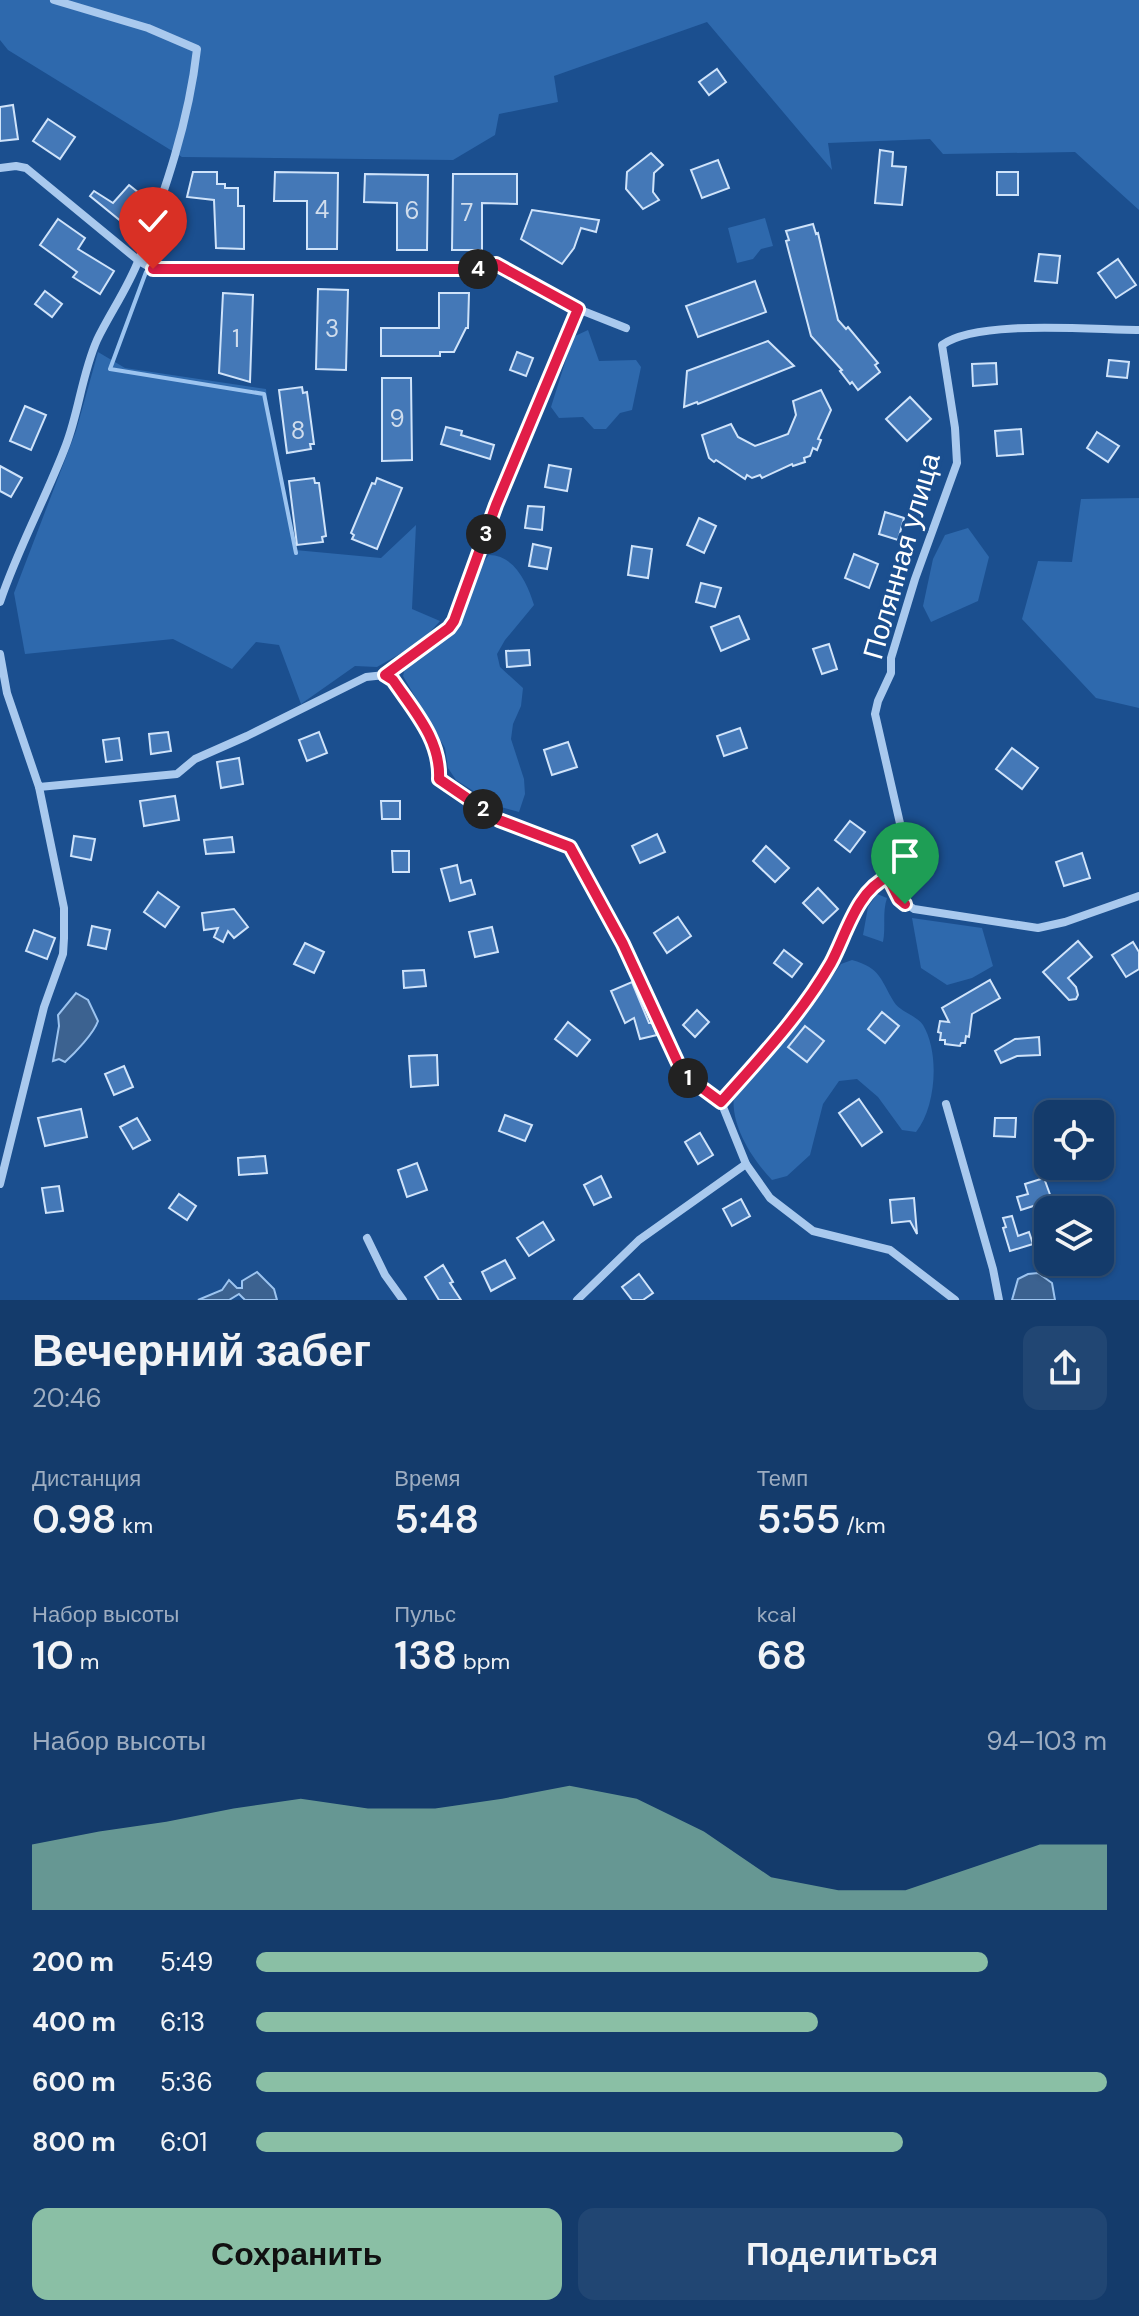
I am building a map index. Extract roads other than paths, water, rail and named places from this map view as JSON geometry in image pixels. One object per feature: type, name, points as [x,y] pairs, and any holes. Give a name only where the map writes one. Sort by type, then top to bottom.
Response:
[{"type":"street","points":[[0,602],[59,465],[69,438],[85,371],[97,341],[139,261],[182,129],[197,49],[148,28],[54,0]]},
{"type":"street","points":[[0,168],[26,168],[139,261],[160,270],[486,269],[496,264],[578,309],[626,328]]},
{"type":"street","points":[[39,787],[177,774],[195,759],[366,677],[385,675],[449,628],[496,505],[578,309]]},
{"type":"street","name":"Полянная улица","points":[[888,877],[902,832],[875,714],[891,673],[891,658],[915,579],[957,463],[955,428],[942,345],[965,333],[1015,329],[1139,330]]},
{"type":"street","points":[[0,654],[7,693],[39,787],[64,908],[63,954],[44,1008],[0,1184]]},
{"type":"street","points":[[385,675],[393,680],[429,733],[437,750],[439,779],[499,820],[570,847],[623,944],[683,1074],[721,1102],[746,1164],[770,1198],[813,1231],[890,1250],[955,1300]]},
{"type":"street","points":[[721,1102],[795,1019],[831,962],[859,906],[874,886],[888,877],[899,899],[914,909],[1025,928],[1065,922],[1139,896]]},
{"type":"street","points":[[946,1104],[999,1300]]},
{"type":"street","points":[[577,1300],[639,1240],[746,1164]]},
{"type":"street","points":[[367,1238],[385,1275],[403,1300]]},
{"type":"waterway","points":[[146,272],[110,369],[264,394],[296,553]]}]
